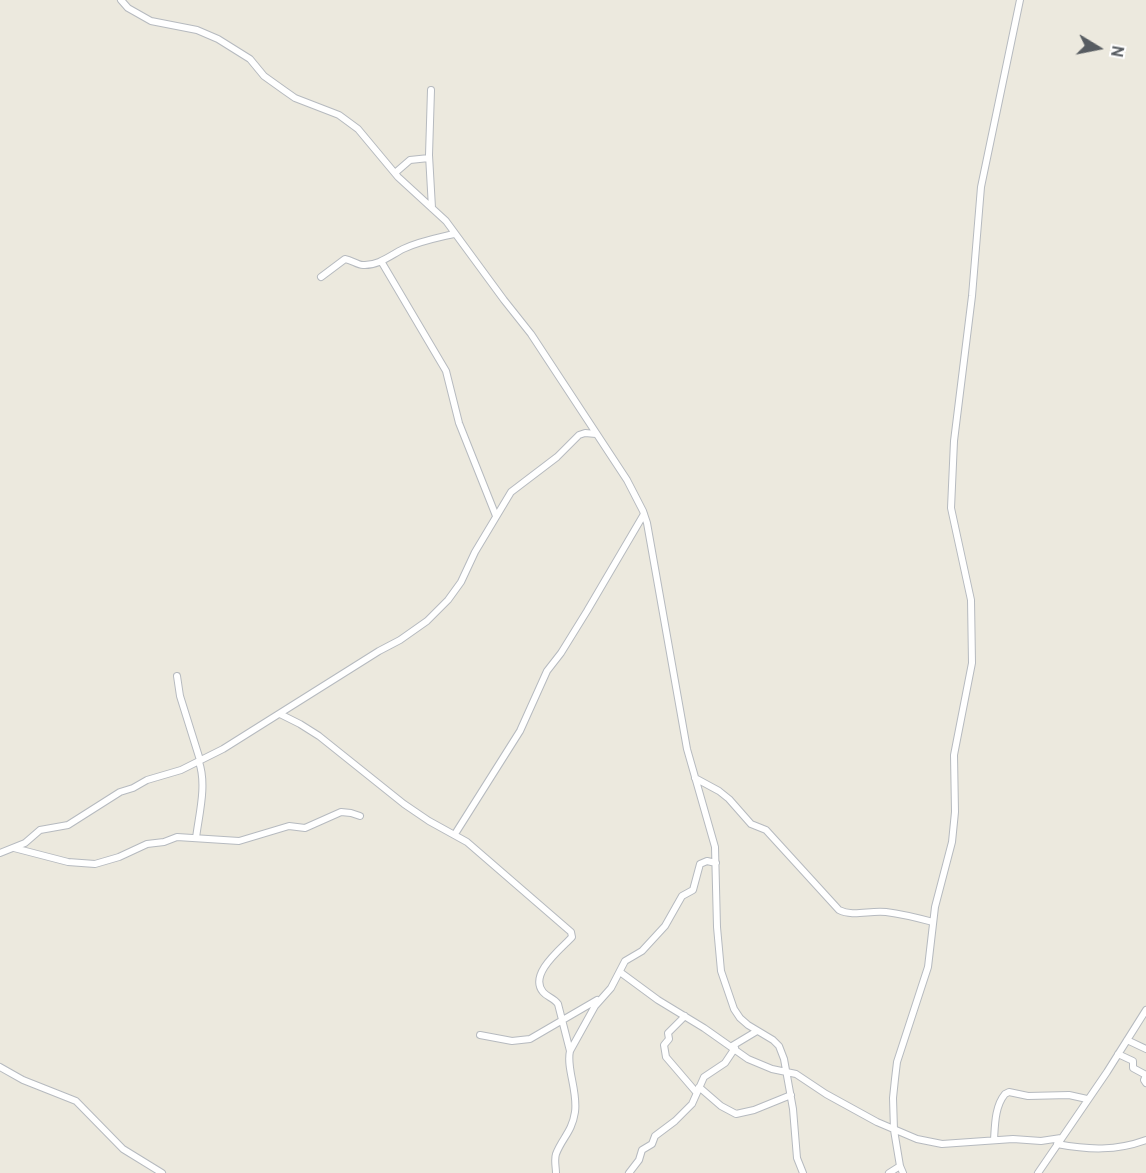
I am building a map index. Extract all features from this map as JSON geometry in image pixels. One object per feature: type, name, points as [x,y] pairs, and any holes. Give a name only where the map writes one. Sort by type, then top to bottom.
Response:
[{"type":"street","points":[[121,0],[128,8],[151,21],[204,32],[250,59],[264,76],[285,91],[349,122],[378,151],[395,173],[446,221],[531,334],[627,480],[644,514],[685,740],[716,847],[717,927],[721,971],[734,1010],[748,1025],[779,1046],[791,1095],[796,1155],[803,1173]]},
{"type":"street","points":[[889,1173],[902,1170],[894,1130],[893,1098],[897,1062],[926,976],[936,899],[952,842],[955,812],[954,755],[972,663],[971,600],[951,508],[954,441],[972,296],[981,187],[1020,0]]},
{"type":"street","points":[[431,90],[429,158],[432,208]]},
{"type":"street","points":[[395,173],[410,160],[429,158]]},
{"type":"street","points":[[321,277],[345,258],[362,265],[381,261],[402,249],[423,241],[454,234]]},
{"type":"street","points":[[381,261],[446,371],[459,423],[496,516]]},
{"type":"street","points":[[0,853],[29,840],[40,830],[68,825],[120,792],[147,780],[176,772],[236,742],[400,640],[437,613],[461,582],[475,552],[511,492],[558,457],[579,435],[596,434]]},
{"type":"street","points":[[455,834],[520,730],[547,671],[560,655],[593,602],[644,514]]},
{"type":"street","points":[[177,676],[180,696],[199,761],[202,786],[196,838]]},
{"type":"street","points":[[280,714],[300,723],[319,736],[404,804],[429,821],[455,834],[543,906],[572,933],[571,938],[547,962],[541,980],[542,990],[558,1004],[570,1051]]},
{"type":"street","points":[[695,778],[729,799],[751,824],[766,830],[839,910],[850,914],[870,911],[884,912],[933,922]]},
{"type":"street","points":[[14,848],[69,862],[95,864],[119,857],[150,843],[164,842],[177,837],[239,842],[289,826],[305,828],[341,812],[360,816]]},
{"type":"street","points":[[556,1173],[556,1155],[568,1134],[575,1110],[570,1051],[595,1006],[611,988],[625,961],[639,953],[664,926],[682,896],[693,890],[700,864],[707,861],[716,863]]},
{"type":"street","points":[[620,972],[658,1000],[757,1063],[796,1074],[838,1102],[894,1130],[928,1142],[942,1144],[994,1140],[1059,1141],[1077,1148],[1111,1149],[1146,1140]]},
{"type":"street","points":[[480,1035],[522,1041],[535,1037],[602,998]]},
{"type":"street","points":[[1038,1173],[1145,1013]]},
{"type":"street","points":[[685,1016],[668,1033],[669,1039],[664,1045],[664,1052],[666,1058],[698,1090],[736,1114],[754,1110],[791,1095]]},
{"type":"street","points":[[629,1173],[639,1161],[642,1150],[652,1144],[655,1136],[694,1101],[707,1074],[725,1063],[734,1047],[757,1030]]},
{"type":"street","points":[[1127,1040],[1146,1049]]},
{"type":"street","points":[[1118,1054],[1133,1061],[1133,1068],[1146,1075],[1144,1080],[1146,1083]]},
{"type":"street","points":[[0,1067],[23,1080],[76,1101],[123,1149],[162,1173]]},
{"type":"street","points":[[994,1140],[999,1104],[1009,1092],[1028,1096],[1069,1095],[1087,1099]]}]
